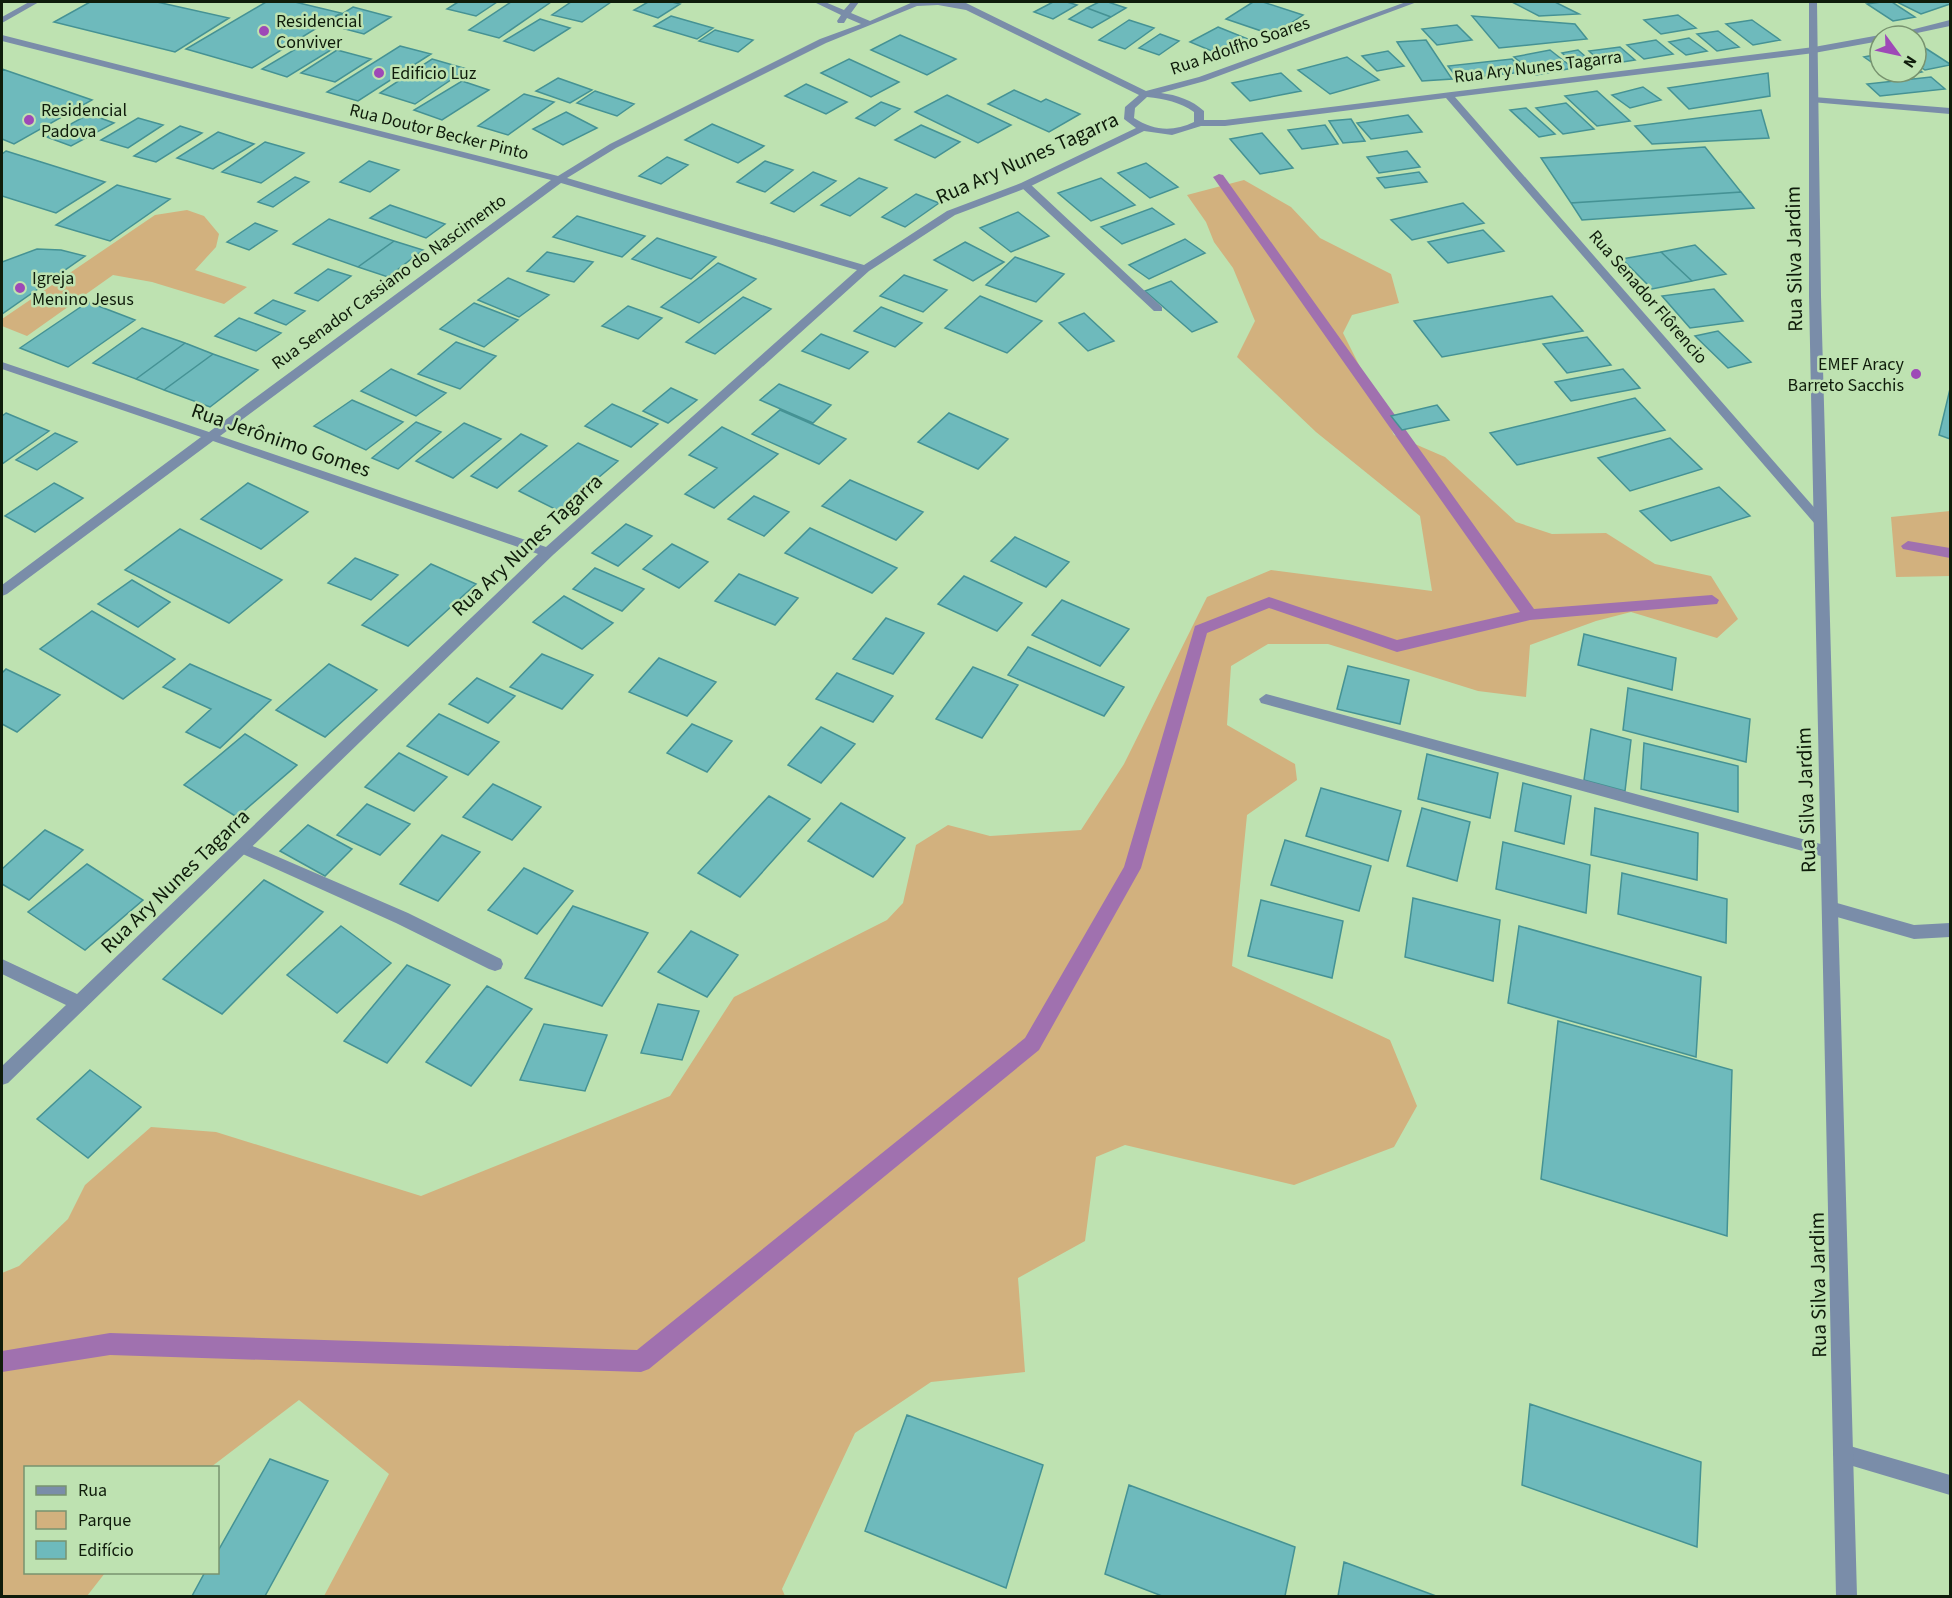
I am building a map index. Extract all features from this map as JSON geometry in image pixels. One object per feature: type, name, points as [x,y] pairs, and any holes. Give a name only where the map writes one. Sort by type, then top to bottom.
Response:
[{"type":"street","points":[[2,20],[35,2]]},
{"type":"street","points":[[818,2],[853,19],[868,22]]},
{"type":"street","name":"Rua Senador Cassiano do Nascimento","points":[[823,41],[841,22],[855,2]]},
{"type":"street","name":"Rua Adolfho Soares","points":[[1175,91],[1413,2]]},
{"type":"street","name":"Rua Silva Jardim","points":[[1813,2],[1815,296],[1847,1596]]},
{"type":"street","points":[[916,3],[962,4],[1145,94],[1175,91],[1199,111],[1199,123]]},
{"type":"street","name":"Rua Senador Cassiano do Nascimento","points":[[2,591],[559,179],[613,146],[823,41],[868,22],[888,18],[916,3]]},
{"type":"street","points":[[1928,28],[1950,23]]},
{"type":"street","name":"Rua Doutor Becker Pinto","points":[[2,38],[559,179],[865,269]]},
{"type":"street","name":"Rua Ary Nunes Tagarra","points":[[2,1077],[548,552],[865,269],[951,213],[1025,185],[1141,129],[1163,134],[1185,131],[1199,123],[1225,123],[1449,96],[1814,50],[1868,40]]},
{"type":"street","points":[[1141,129],[1129,119],[1130,107],[1145,94]]},
{"type":"street","name":"Rua Senador Flôrencio","points":[[1449,96],[1820,521]]},
{"type":"street","points":[[1814,99],[1950,111]]},
{"type":"street","points":[[1025,185],[1158,309]]},
{"type":"street","name":"Rua Jerônimo Gomes","points":[[2,365],[548,552]]},
{"type":"street","points":[[1266,699],[1828,852]]},
{"type":"street","points":[[241,847],[402,918],[495,964]]},
{"type":"street","points":[[1830,908],[1914,932],[1950,930]]},
{"type":"street","points":[[2,966],[78,1003]]},
{"type":"street","points":[[1843,1454],[1950,1485]]},
{"type":"green space","points":[[1244,180],[1291,207],[1320,238],[1391,274],[1399,303],[1352,315],[1343,333],[1394,435],[1445,457],[1516,522],[1552,534],[1606,533],[1655,564],[1711,576],[1738,619],[1717,638],[1631,612],[1596,621],[1530,645],[1526,697],[1478,691],[1328,644],[1268,644],[1231,666],[1227,725],[1295,764],[1297,780],[1247,815],[1232,966],[1390,1040],[1417,1106],[1394,1147],[1294,1185],[1125,1145],[1096,1157],[1085,1241],[1018,1278],[1025,1372],[931,1382],[855,1433],[782,1589],[785,1596],[324,1596],[389,1474],[299,1400],[212,1466],[24,1466],[24,1574],[104,1574],[87,1596],[2,1596],[2,1273],[19,1266],[68,1219],[85,1185],[151,1127],[216,1132],[421,1196],[670,1096],[734,997],[887,920],[903,903],[916,845],[948,825],[990,836],[1081,830],[1124,764],[1207,597],[1271,570],[1432,591],[1420,516],[1316,432],[1237,357],[1255,321],[1233,268],[1214,242],[1206,222],[1187,195]]},
{"type":"green space","points":[[187,210],[204,216],[219,234],[216,247],[195,270],[247,287],[224,304],[152,282],[113,275],[27,336],[2,326],[2,319],[155,215]]},
{"type":"green space","points":[[1950,511],[1950,576],[1896,577],[1891,517]]},
{"type":"building","points":[[90,2],[157,2],[229,18],[175,52],[54,22]]},
{"type":"building","name":"Residencial Conviver","points":[[266,2],[295,2],[341,13],[252,68],[186,49]]},
{"type":"building","points":[[458,2],[497,2],[476,16],[447,9]]},
{"type":"building","points":[[511,2],[551,2],[499,38],[469,30]]},
{"type":"building","points":[[571,2],[611,2],[582,22],[552,15]]},
{"type":"building","points":[[648,2],[680,4],[658,18],[634,10]]},
{"type":"building","points":[[1053,2],[1077,5],[1053,19],[1034,12]]},
{"type":"building","points":[[1099,2],[1108,2],[1126,8],[1111,17],[1087,8]]},
{"type":"building","points":[[1253,2],[1263,2],[1303,15],[1273,35],[1226,19]]},
{"type":"building","points":[[1512,2],[1555,2],[1579,14],[1539,16]]},
{"type":"building","points":[[1892,2],[1915,17],[1893,21],[1867,4]]},
{"type":"building","points":[[1897,2],[1949,2],[1950,4],[1921,14]]},
{"type":"building","points":[[353,7],[391,17],[364,34],[326,24]]},
{"type":"building","points":[[1087,8],[1111,17],[1092,28],[1069,19]]},
{"type":"building","points":[[1678,15],[1696,28],[1661,34],[1644,20]]},
{"type":"building","points":[[671,16],[713,28],[697,39],[654,26]]},
{"type":"building","points":[[1472,16],[1575,24],[1587,39],[1499,48]]},
{"type":"building","points":[[540,19],[570,28],[534,51],[504,41]]},
{"type":"building","points":[[1129,20],[1154,28],[1125,49],[1099,40]]},
{"type":"building","points":[[1752,20],[1780,40],[1753,45],[1726,24]]},
{"type":"building","points":[[1457,25],[1472,40],[1437,45],[1422,29]]},
{"type":"building","points":[[1218,27],[1248,39],[1219,54],[1190,42]]},
{"type":"building","points":[[715,30],[753,40],[738,52],[699,41]]},
{"type":"building","points":[[1718,31],[1739,47],[1717,51],[1697,34]]},
{"type":"building","points":[[1160,34],[1179,41],[1159,55],[1139,48]]},
{"type":"building","points":[[900,35],[956,59],[927,75],[871,50]]},
{"type":"building","points":[[314,38],[339,45],[287,77],[262,69]]},
{"type":"building","points":[[1689,38],[1707,51],[1686,55],[1669,42]]},
{"type":"building","points":[[1426,40],[1452,79],[1422,81],[1397,42]]},
{"type":"building","points":[[1656,40],[1673,54],[1644,59],[1627,45]]},
{"type":"building","name":"Edificio Luz","points":[[400,46],[431,54],[358,101],[327,92]]},
{"type":"building","points":[[1620,47],[1635,60],[1604,65],[1589,51]]},
{"type":"building","points":[[337,50],[371,59],[335,82],[301,73]]},
{"type":"building","points":[[1550,50],[1573,68],[1536,75],[1514,57]]},
{"type":"building","points":[[1578,50],[1594,64],[1578,67],[1562,53]]},
{"type":"building","points":[[1928,50],[1950,64],[1928,69]]},
{"type":"building","points":[[1388,51],[1404,66],[1377,71],[1362,56]]},
{"type":"building","points":[[1347,57],[1379,80],[1330,94],[1298,70]]},
{"type":"building","points":[[432,59],[467,69],[415,104],[380,93]]},
{"type":"building","points":[[849,59],[899,82],[871,97],[821,73]]},
{"type":"building","points":[[1512,59],[1524,72],[1458,79],[1448,66]]},
{"type":"building","name":"Residencial Padova","points":[[2,69],[92,100],[14,144],[2,139]]},
{"type":"building","points":[[1281,73],[1301,91],[1250,101],[1232,83]]},
{"type":"building","points":[[1768,73],[1770,96],[1689,109],[1668,88]]},
{"type":"building","points":[[1928,77],[1931,77],[1945,89],[1880,96],[1867,84],[1928,84]]},
{"type":"building","points":[[558,78],[592,90],[570,103],[536,91]]},
{"type":"building","points":[[462,81],[489,90],[442,120],[414,110]]},
{"type":"building","points":[[806,84],[847,102],[826,114],[785,96]]},
{"type":"building","points":[[1643,87],[1661,100],[1630,108],[1612,95]]},
{"type":"building","points":[[1014,90],[1041,102],[1046,99],[1080,114],[1049,132],[988,104]]},
{"type":"building","points":[[595,91],[634,104],[617,116],[577,103]]},
{"type":"building","points":[[1597,91],[1630,121],[1597,126],[1565,96]]},
{"type":"building","points":[[524,94],[554,102],[508,135],[478,126]]},
{"type":"building","points":[[947,95],[1011,125],[978,143],[915,112]]},
{"type":"building","points":[[881,102],[900,109],[875,126],[856,118]]},
{"type":"building","points":[[1566,103],[1594,129],[1563,134],[1536,108]]},
{"type":"building","points":[[1526,108],[1555,134],[1539,137],[1510,110]]},
{"type":"building","points":[[1761,110],[1769,138],[1652,144],[1635,126]]},
{"type":"building","points":[[566,112],[597,128],[563,145],[533,129]]},
{"type":"building","points":[[89,114],[114,123],[71,146],[47,137]]},
{"type":"building","points":[[1408,115],[1422,132],[1371,139],[1357,123]]},
{"type":"building","points":[[138,118],[163,125],[128,148],[101,140]]},
{"type":"building","points":[[1351,119],[1365,141],[1343,143],[1329,121]]},
{"type":"building","points":[[712,124],[764,146],[738,163],[685,140]]},
{"type":"building","points":[[921,125],[960,142],[935,158],[895,140]]},
{"type":"building","points":[[1325,125],[1338,144],[1302,149],[1288,130]]},
{"type":"building","points":[[180,126],[202,133],[156,162],[134,156]]},
{"type":"building","points":[[218,132],[254,144],[213,169],[177,158]]},
{"type":"building","points":[[1262,133],[1293,168],[1260,174],[1230,139]]},
{"type":"building","points":[[265,142],[304,153],[261,183],[222,172]]},
{"type":"building","points":[[1705,147],[1741,192],[1571,203],[1541,158]]},
{"type":"building","points":[[6,151],[105,182],[56,213],[2,196],[2,154]]},
{"type":"building","points":[[1407,151],[1420,167],[1379,173],[1367,157]]},
{"type":"building","points":[[667,157],[688,165],[661,184],[639,176]]},
{"type":"building","points":[[369,161],[399,170],[370,192],[340,182]]},
{"type":"building","points":[[765,161],[793,170],[765,192],[737,182]]},
{"type":"building","points":[[1146,163],[1178,187],[1150,198],[1118,173]]},
{"type":"building","points":[[813,172],[836,181],[794,212],[771,203]]},
{"type":"building","points":[[1419,172],[1427,182],[1385,188],[1377,178]]},
{"type":"building","points":[[295,177],[309,182],[273,207],[258,202]]},
{"type":"building","points":[[859,178],[887,188],[850,216],[821,205]]},
{"type":"building","points":[[1101,178],[1135,205],[1091,221],[1058,193]]},
{"type":"building","points":[[117,185],[170,199],[110,241],[56,225]]},
{"type":"building","points":[[1741,192],[1754,208],[1582,220],[1571,203]]},
{"type":"building","points":[[916,194],[939,203],[905,227],[882,217]]},
{"type":"building","points":[[1463,203],[1484,223],[1412,240],[1391,220]]},
{"type":"building","points":[[390,205],[445,224],[426,238],[370,218]]},
{"type":"building","points":[[1152,208],[1174,224],[1122,244],[1101,227]]},
{"type":"building","points":[[1018,212],[1049,236],[1011,252],[980,228]]},
{"type":"building","points":[[577,216],[645,236],[622,257],[553,237]]},
{"type":"building","points":[[329,219],[394,241],[358,267],[293,244]]},
{"type":"building","points":[[255,223],[277,231],[249,250],[227,242]]},
{"type":"building","points":[[1483,230],[1504,251],[1448,263],[1428,242]]},
{"type":"building","points":[[657,238],[716,257],[691,279],[632,259]]},
{"type":"building","points":[[1185,239],[1205,253],[1149,279],[1129,265]]},
{"type":"building","points":[[394,241],[423,250],[388,277],[358,267]]},
{"type":"building","points":[[965,242],[1004,262],[973,281],[934,260]]},
{"type":"building","points":[[1695,245],[1726,274],[1692,281],[1661,252]]},
{"type":"building","name":"Igreja Menino Jesus","points":[[37,249],[61,250],[85,256],[2,314],[2,262]]},
{"type":"building","points":[[547,252],[593,262],[574,282],[527,271]]},
{"type":"building","points":[[1661,252],[1692,281],[1652,289],[1622,259]]},
{"type":"building","points":[[1015,257],[1064,274],[1036,302],[986,285]]},
{"type":"building","points":[[718,263],[756,279],[699,323],[661,307]]},
{"type":"building","points":[[328,269],[351,276],[318,301],[295,293]]},
{"type":"building","points":[[904,275],[947,290],[923,312],[880,296]]},
{"type":"building","points":[[508,278],[549,295],[519,317],[478,300]]},
{"type":"building","points":[[1171,281],[1217,322],[1192,332],[1145,291]]},
{"type":"building","points":[[1714,289],[1743,321],[1690,328],[1662,296]]},
{"type":"building","points":[[980,296],[1042,321],[1007,353],[945,328]]},
{"type":"building","points":[[1552,296],[1583,331],[1442,357],[1414,321]]},
{"type":"building","points":[[743,297],[771,309],[715,354],[686,342]]},
{"type":"building","points":[[273,300],[305,311],[286,325],[255,313]]},
{"type":"building","points":[[88,302],[135,320],[68,367],[20,348]]},
{"type":"building","points":[[474,303],[518,320],[484,347],[440,329]]},
{"type":"building","points":[[628,306],[662,318],[638,339],[602,326]]},
{"type":"building","points":[[881,307],[922,323],[895,347],[854,331]]},
{"type":"building","points":[[1084,313],[1114,341],[1088,351],[1059,323]]},
{"type":"building","points":[[239,318],[281,333],[256,351],[215,336]]},
{"type":"building","points":[[142,328],[185,343],[136,379],[93,363]]},
{"type":"building","points":[[1718,331],[1751,362],[1728,368],[1695,336]]},
{"type":"building","points":[[821,334],[868,352],[849,369],[802,351]]},
{"type":"building","points":[[1587,337],[1611,365],[1567,373],[1543,344]]},
{"type":"building","points":[[456,342],[496,356],[460,389],[418,374]]},
{"type":"building","points":[[185,343],[213,354],[164,390],[136,379]]},
{"type":"building","points":[[213,354],[258,370],[210,407],[164,390]]},
{"type":"building","points":[[391,369],[446,393],[416,416],[361,391]]},
{"type":"building","points":[[1623,369],[1640,388],[1571,401],[1555,382]]},
{"type":"building","points":[[779,384],[831,405],[813,423],[760,400]]},
{"type":"building","points":[[671,388],[697,400],[668,423],[643,411]]},
{"type":"building","points":[[1950,389],[1950,439],[1939,435]]},
{"type":"building","points":[[1635,398],[1665,430],[1517,465],[1490,433]]},
{"type":"building","points":[[352,400],[403,422],[366,450],[314,426]]},
{"type":"building","points":[[612,404],[658,424],[631,447],[585,426]]},
{"type":"building","points":[[1437,405],[1449,420],[1402,430],[1391,416]]},
{"type":"building","points":[[780,410],[846,439],[819,464],[752,434]]},
{"type":"building","points":[[6,413],[49,431],[2,464],[2,416]]},
{"type":"building","points":[[949,413],[1008,439],[978,469],[918,442]]},
{"type":"building","points":[[416,422],[441,432],[398,469],[372,458]]},
{"type":"building","points":[[464,423],[501,439],[453,478],[416,461]]},
{"type":"building","points":[[722,427],[778,454],[714,508],[685,494],[717,468],[689,455]]},
{"type":"building","points":[[55,433],[77,442],[37,470],[16,460]]},
{"type":"building","points":[[521,434],[547,446],[497,488],[471,476]]},
{"type":"building","points":[[1670,438],[1702,469],[1630,491],[1598,458]]},
{"type":"building","points":[[578,443],[618,461],[559,511],[519,491]]},
{"type":"building","points":[[850,480],[923,512],[896,540],[822,506]]},
{"type":"building","points":[[54,483],[83,498],[35,532],[5,516]]},
{"type":"building","points":[[248,483],[308,512],[261,549],[201,519]]},
{"type":"building","points":[[1719,487],[1750,516],[1671,541],[1640,511]]},
{"type":"building","points":[[754,496],[789,512],[764,536],[728,519]]},
{"type":"building","points":[[626,524],[652,536],[618,566],[592,553]]},
{"type":"building","points":[[810,528],[897,568],[872,593],[785,553]]},
{"type":"building","points":[[180,529],[282,580],[229,623],[125,570]]},
{"type":"building","points":[[1015,537],[1069,562],[1046,587],[991,561]]},
{"type":"building","points":[[672,544],[708,562],[679,588],[643,569]]},
{"type":"building","points":[[355,558],[398,575],[371,600],[328,583]]},
{"type":"building","points":[[431,564],[476,584],[408,646],[362,625]]},
{"type":"building","points":[[595,568],[644,589],[622,611],[573,589]]},
{"type":"building","points":[[739,574],[798,598],[775,625],[715,601]]},
{"type":"building","points":[[964,576],[1022,603],[997,631],[938,604]]},
{"type":"building","points":[[132,580],[170,602],[138,627],[98,604]]},
{"type":"building","points":[[564,596],[613,623],[582,649],[533,622]]},
{"type":"building","points":[[1062,600],[1129,629],[1100,666],[1032,635]]},
{"type":"building","points":[[92,611],[175,659],[123,699],[40,649]]},
{"type":"building","points":[[886,618],[924,633],[893,674],[853,659]]},
{"type":"building","points":[[1584,634],[1676,658],[1672,690],[1578,665]]},
{"type":"building","points":[[1028,647],[1124,687],[1104,716],[1008,675]]},
{"type":"building","points":[[542,654],[593,675],[562,709],[510,687]]},
{"type":"building","points":[[659,658],[716,682],[687,716],[629,692]]},
{"type":"building","points":[[190,664],[271,700],[220,748],[186,732],[211,709],[163,687]]},
{"type":"building","points":[[329,664],[377,690],[325,737],[276,710]]},
{"type":"building","points":[[1348,666],[1409,680],[1400,724],[1337,709]]},
{"type":"building","points":[[973,667],[1018,685],[982,738],[936,719]]},
{"type":"building","points":[[6,669],[60,695],[17,732],[2,724],[2,673]]},
{"type":"building","points":[[837,673],[893,696],[873,722],[816,699]]},
{"type":"building","points":[[477,678],[515,696],[488,723],[449,704]]},
{"type":"building","points":[[1628,688],[1750,719],[1746,762],[1623,730]]},
{"type":"building","points":[[439,714],[499,742],[468,775],[407,746]]},
{"type":"building","points":[[692,724],[732,741],[707,772],[667,753]]},
{"type":"building","points":[[821,727],[855,744],[821,783],[788,765]]},
{"type":"building","points":[[1591,729],[1631,740],[1625,791],[1584,780]]},
{"type":"building","points":[[245,734],[297,765],[237,817],[184,785]]},
{"type":"building","points":[[1644,743],[1738,766],[1738,812],[1641,789]]},
{"type":"building","points":[[399,753],[447,777],[414,811],[365,787]]},
{"type":"building","points":[[1427,754],[1498,773],[1490,818],[1418,799]]},
{"type":"building","points":[[1523,783],[1571,796],[1564,844],[1515,831]]},
{"type":"building","points":[[493,784],[541,807],[512,840],[463,817]]},
{"type":"building","points":[[1321,788],[1401,811],[1388,861],[1306,836]]},
{"type":"building","points":[[769,796],[810,819],[740,897],[698,873]]},
{"type":"building","points":[[841,803],[905,838],[873,877],[808,841]]},
{"type":"building","points":[[367,804],[410,824],[380,855],[337,835]]},
{"type":"building","points":[[1422,808],[1470,822],[1457,881],[1407,866]]},
{"type":"building","points":[[1595,808],[1698,833],[1697,880],[1591,855]]},
{"type":"building","points":[[308,825],[352,849],[325,876],[280,851]]},
{"type":"building","points":[[45,830],[83,850],[29,900],[2,884],[2,869]]},
{"type":"building","points":[[442,835],[480,852],[438,901],[400,884]]},
{"type":"building","points":[[1285,840],[1371,866],[1359,911],[1271,885]]},
{"type":"building","points":[[1503,842],[1590,865],[1586,913],[1496,889]]},
{"type":"building","points":[[87,864],[143,900],[85,950],[28,912]]},
{"type":"building","points":[[524,868],[573,891],[537,934],[488,910]]},
{"type":"building","points":[[1622,873],[1727,899],[1726,943],[1618,914]]},
{"type":"building","points":[[264,880],[323,912],[222,1014],[163,979]]},
{"type":"building","points":[[1413,898],[1500,920],[1493,981],[1405,957]]},
{"type":"building","points":[[1261,900],[1343,921],[1332,978],[1248,956]]},
{"type":"building","points":[[573,906],[648,933],[602,1006],[525,978]]},
{"type":"building","points":[[341,926],[391,963],[337,1013],[287,975]]},
{"type":"building","points":[[1519,926],[1701,977],[1696,1057],[1508,1003]]},
{"type":"building","points":[[691,931],[738,955],[707,997],[658,972]]},
{"type":"building","points":[[407,965],[450,985],[387,1063],[344,1041]]},
{"type":"building","points":[[487,986],[532,1009],[471,1086],[426,1062]]},
{"type":"building","points":[[658,1004],[699,1011],[682,1060],[641,1053]]},
{"type":"building","points":[[1558,1021],[1732,1070],[1727,1236],[1541,1179]]},
{"type":"building","points":[[544,1024],[607,1035],[585,1091],[520,1080]]},
{"type":"building","points":[[90,1070],[141,1107],[88,1158],[37,1119]]},
{"type":"building","points":[[1530,1404],[1701,1462],[1697,1547],[1522,1485]]},
{"type":"building","points":[[907,1415],[1043,1465],[1006,1588],[865,1531]]},
{"type":"building","points":[[270,1459],[328,1481],[265,1596],[192,1596],[204,1574],[219,1574],[219,1549]]},
{"type":"building","points":[[1129,1485],[1295,1547],[1285,1596],[1162,1596],[1105,1574]]},
{"type":"building","points":[[1344,1562],[1436,1596],[1338,1596]]},
{"type":"waterway","points":[[1219,177],[1530,615]]},
{"type":"waterway","points":[[1908,546],[1950,553]]},
{"type":"waterway","points":[[1530,615],[1712,600]]},
{"type":"waterway","points":[[2,1362],[110,1344],[641,1361],[1032,1044],[1132,868],[1200,630],[1269,602],[1397,646],[1530,615]]},
{"type":"place","name":"Residencial Conviver","points":[[264,31]]},
{"type":"place","name":"Edificio Luz","points":[[379,73]]},
{"type":"place","name":"Residencial Padova","points":[[29,120]]},
{"type":"place","name":"Igreja Menino Jesus","points":[[20,288]]},
{"type":"place","name":"EMEF Aracy Barreto Sacchis","points":[[1916,374]]}]
